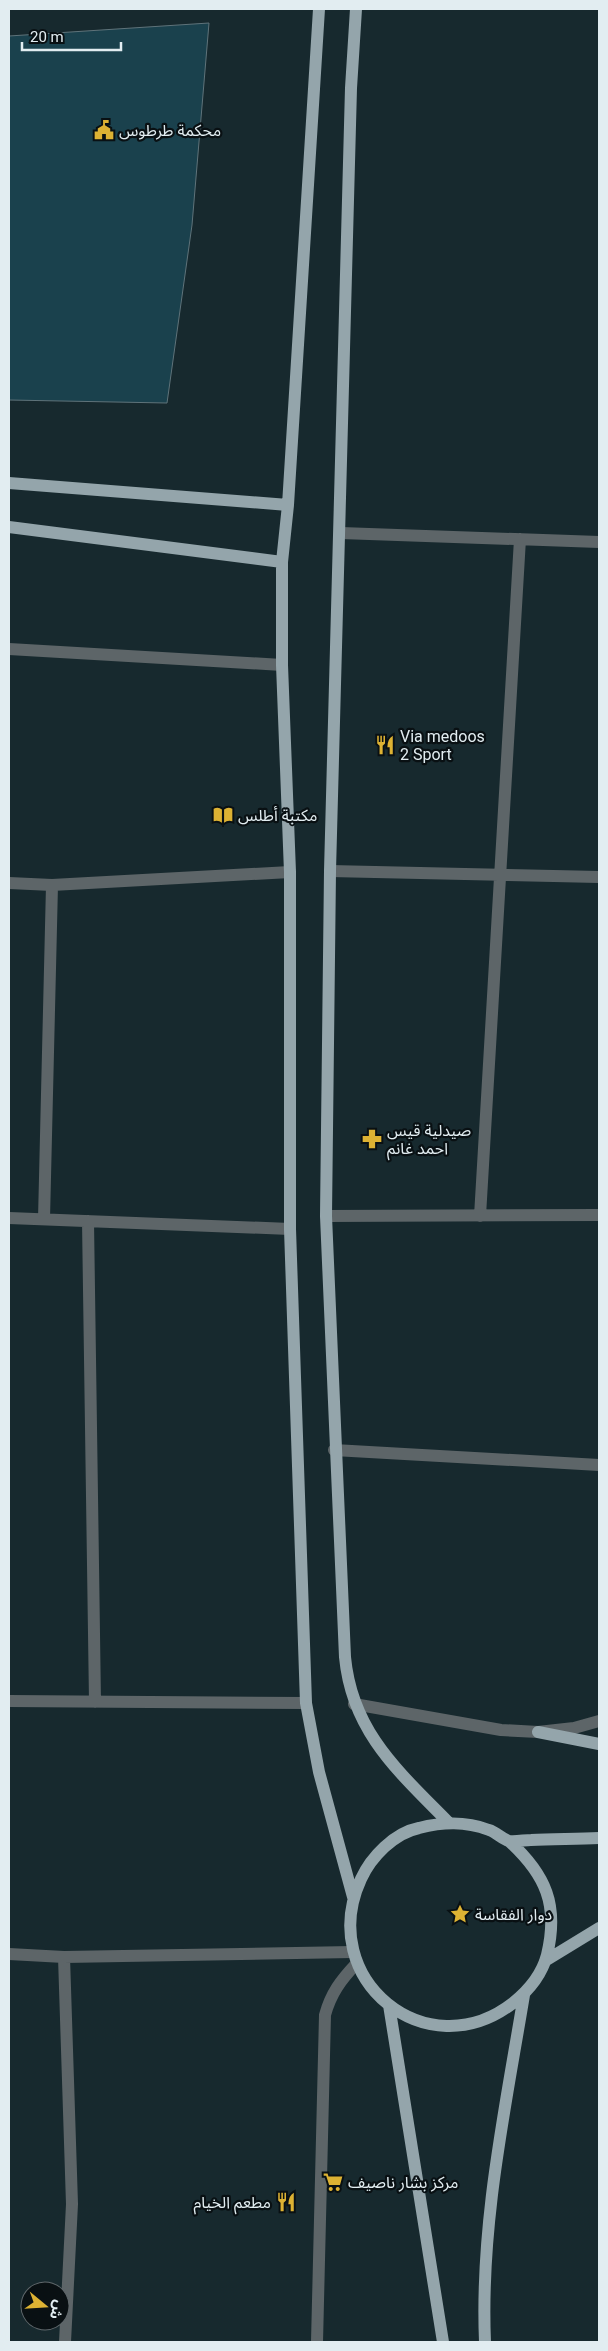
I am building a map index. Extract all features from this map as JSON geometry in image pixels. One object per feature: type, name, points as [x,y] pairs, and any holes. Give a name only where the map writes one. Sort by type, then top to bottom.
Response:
[{"type":"main road","points":[[318,9],[288,505],[282,562],[282,665],[290,872],[290,1229],[306,1703],[319,1772],[353,1897]]},
{"type":"main road","points":[[356,9],[351,88],[341,533],[330,872],[326,1216],[334,1450],[347,1682],[354,1704],[376,1744],[398,1771],[448,1822]]},
{"type":"main road","points":[[9,483],[288,505]]},
{"type":"main road","points":[[9,527],[282,562]]},
{"type":"main road","points":[[538,1732],[599,1744]]},
{"type":"main road","points":[[448,1822],[484,1828],[509,1841],[529,1859],[543,1882],[551,1908],[551,1935],[545,1962],[536,1979],[524,1995],[500,2013],[473,2024],[443,2026],[414,2020],[388,2005],[370,1987],[354,1958],[349,1924],[353,1897],[366,1868],[388,1844],[416,1828],[448,1822]]},
{"type":"main road","points":[[509,1841],[599,1838]]},
{"type":"main road","points":[[545,1962],[599,1928]]},
{"type":"main road","points":[[485,2342],[485,2262],[490,2203],[524,1995]]},
{"type":"main road","points":[[388,2005],[443,2342]]},
{"type":"street","points":[[341,533],[599,542]]},
{"type":"street","points":[[480,1216],[520,539]]},
{"type":"street","points":[[9,649],[282,665]]},
{"type":"street","points":[[9,883],[52,885],[290,872]]},
{"type":"street","points":[[330,872],[599,877]]},
{"type":"street","points":[[44,1219],[52,885]]},
{"type":"street","points":[[326,1216],[599,1215]]},
{"type":"street","points":[[9,1218],[290,1229]]},
{"type":"street","points":[[88,1221],[95,1702]]},
{"type":"street","points":[[334,1450],[599,1466]]},
{"type":"street","points":[[9,1701],[306,1703]]},
{"type":"street","points":[[354,1704],[501,1730],[538,1732],[574,1728],[599,1721]]},
{"type":"street","points":[[9,1954],[64,1957],[354,1958]]},
{"type":"street","points":[[64,1957],[72,2204],[65,2342]]},
{"type":"street","points":[[317,2342],[325,2015],[330,1997],[354,1958]]},
{"type":"building","name":"محكمة طرطوس","points":[[209,23],[192,225],[167,403],[9,400],[9,36]]},
{"type":"place","name":"محكمة طرطوس","points":[[104,130]]},
{"type":"place","name":"Via medoos 2 Sport","points":[[385,745]]},
{"type":"place","name":"مكتبة أطلس","points":[[223,815]]},
{"type":"place","name":"صيدلية قيس احمد غانم","points":[[372,1139]]},
{"type":"place","name":"دوار الفقاسة","points":[[460,1914]]},
{"type":"place","name":"مركز بشار ناصيف","points":[[333,2182]]},
{"type":"place","name":"مطعم الخيام","points":[[286,2202]]}]
